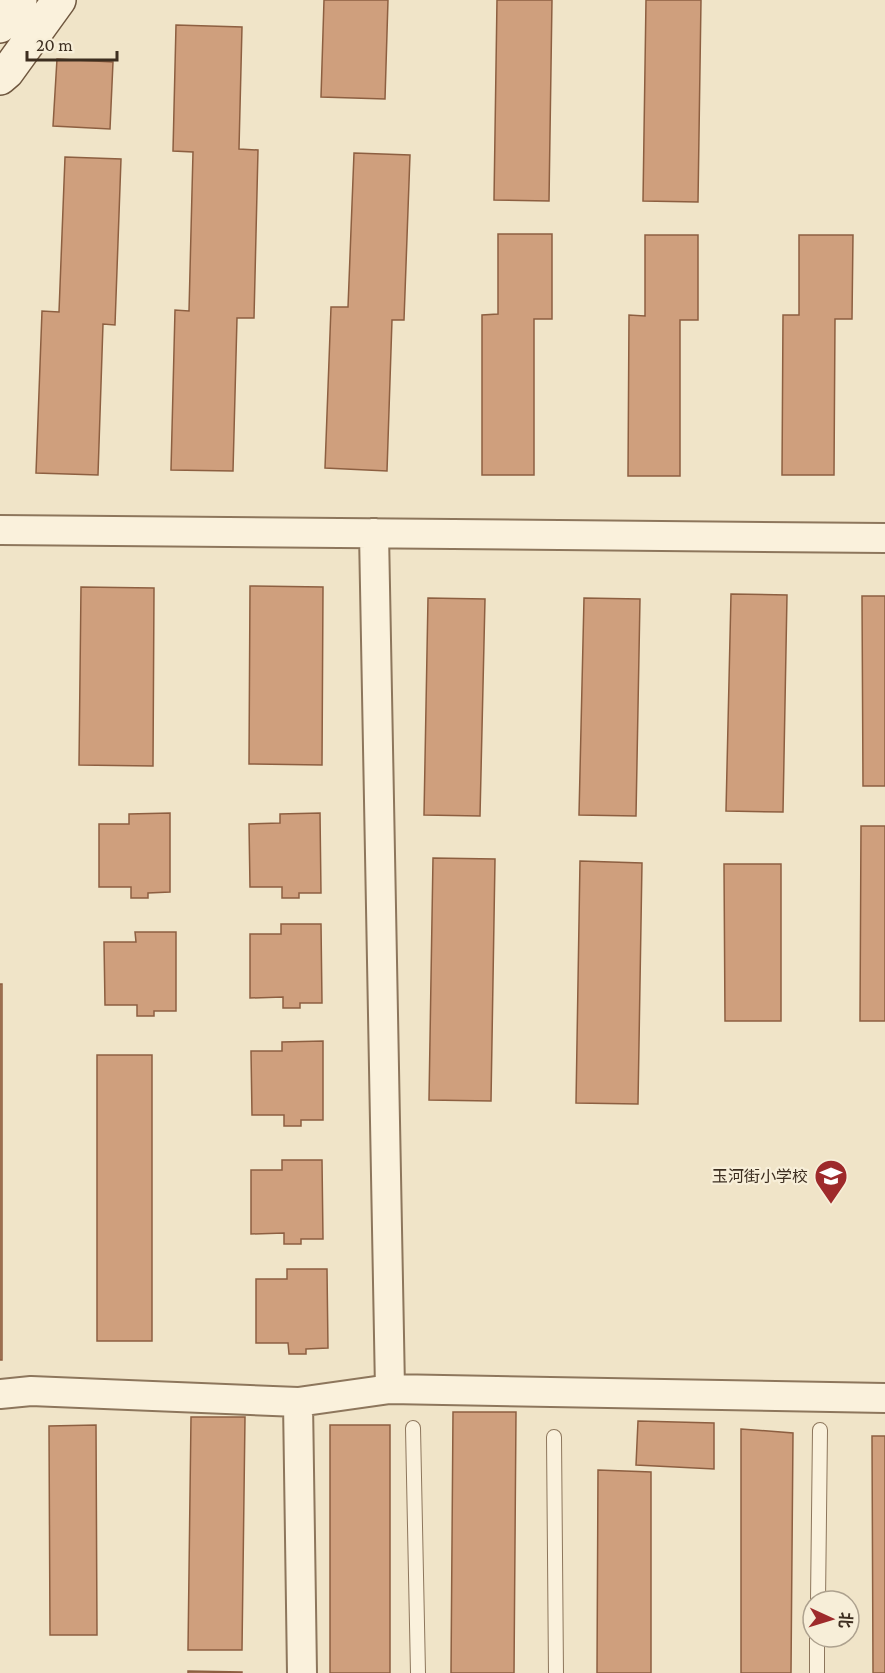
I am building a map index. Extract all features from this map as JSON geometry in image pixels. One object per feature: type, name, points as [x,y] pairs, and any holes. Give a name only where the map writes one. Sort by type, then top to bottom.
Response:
[{"type":"main road","points":[[0,26],[20,0]]},
{"type":"main road","points":[[0,78],[7,72],[59,0]]},
{"type":"street","points":[[0,530],[885,538]]},
{"type":"street","points":[[374,533],[390,1389]]},
{"type":"street","points":[[0,1394],[31,1391],[298,1402],[390,1389],[885,1398]]},
{"type":"street","points":[[298,1402],[302,1673]]},
{"type":"lane","points":[[413,1428],[418,1673]]},
{"type":"lane","points":[[818,1589],[820,1430]]},
{"type":"lane","points":[[554,1437],[556,1673]]},
{"type":"lane","points":[[817,1649],[817,1673]]},
{"type":"building","points":[[324,0],[388,0],[385,99],[321,97]]},
{"type":"building","points":[[497,0],[552,0],[549,201],[494,200]]},
{"type":"building","points":[[646,0],[701,0],[698,202],[643,201]]},
{"type":"building","points":[[176,25],[242,27],[239,149],[258,150],[254,318],[237,318],[233,471],[171,470],[175,310],[189,311],[193,152],[173,151]]},
{"type":"building","points":[[57,59],[113,62],[110,129],[53,126]]},
{"type":"building","points":[[354,153],[410,155],[404,320],[392,320],[387,471],[325,468],[331,307],[348,307]]},
{"type":"building","points":[[65,157],[121,159],[115,325],[103,324],[98,475],[36,473],[42,311],[59,312]]},
{"type":"building","points":[[498,234],[552,234],[552,319],[534,319],[534,475],[482,475],[482,315],[498,314]]},
{"type":"building","points":[[645,235],[698,235],[698,320],[680,320],[680,476],[628,476],[629,315],[645,316]]},
{"type":"building","points":[[799,235],[853,235],[852,319],[835,319],[834,475],[782,475],[783,315],[799,315]]},
{"type":"building","points":[[250,586],[323,587],[322,765],[249,764]]},
{"type":"building","points":[[81,587],[154,588],[153,766],[79,765]]},
{"type":"building","points":[[731,594],[787,595],[783,812],[726,811]]},
{"type":"building","points":[[862,596],[885,596],[885,786],[863,786]]},
{"type":"building","points":[[428,598],[485,599],[480,816],[424,815]]},
{"type":"building","points":[[584,598],[640,599],[636,816],[579,815]]},
{"type":"building","points":[[170,813],[170,892],[148,893],[148,898],[131,898],[131,887],[99,887],[99,824],[129,824],[129,814]]},
{"type":"building","points":[[320,813],[321,893],[299,893],[299,898],[282,898],[282,887],[250,887],[249,824],[280,823],[280,814]]},
{"type":"building","points":[[861,826],[885,826],[885,1021],[860,1021]]},
{"type":"building","points":[[433,858],[495,859],[491,1101],[429,1100]]},
{"type":"building","points":[[580,861],[642,863],[638,1104],[576,1103]]},
{"type":"building","points":[[724,864],[781,864],[781,1021],[725,1021]]},
{"type":"building","points":[[281,924],[321,924],[322,1003],[300,1003],[300,1008],[283,1008],[283,997],[250,998],[250,934],[281,934]]},
{"type":"building","points":[[135,932],[176,932],[176,1011],[154,1011],[154,1016],[137,1016],[137,1005],[105,1005],[104,942],[136,942]]},
{"type":"building","points":[[0,984],[2,984],[2,1360],[0,1360]]},
{"type":"building","points":[[323,1041],[323,1120],[301,1120],[301,1126],[284,1126],[284,1115],[252,1115],[251,1051],[282,1051],[282,1042]]},
{"type":"building","points":[[97,1055],[152,1055],[152,1341],[97,1341]]},
{"type":"building","points":[[282,1160],[322,1160],[323,1239],[301,1239],[301,1244],[284,1244],[284,1233],[251,1234],[251,1170],[282,1170]]},
{"type":"building","points":[[287,1269],[327,1269],[328,1348],[306,1349],[306,1354],[289,1354],[288,1343],[256,1343],[256,1279],[287,1279]]},
{"type":"building","points":[[453,1412],[516,1412],[514,1673],[451,1673]]},
{"type":"building","points":[[191,1417],[245,1417],[242,1650],[188,1650]]},
{"type":"building","points":[[638,1421],[714,1423],[714,1469],[636,1465]]},
{"type":"building","points":[[96,1425],[97,1635],[50,1635],[49,1426]]},
{"type":"building","points":[[330,1425],[390,1425],[390,1673],[330,1673]]},
{"type":"building","points":[[741,1429],[793,1433],[791,1673],[741,1673]]},
{"type":"building","points":[[872,1436],[885,1436],[885,1673],[873,1673]]},
{"type":"building","points":[[598,1470],[651,1472],[651,1673],[597,1673]]},
{"type":"building","points":[[188,1671],[242,1672],[242,1673],[188,1673]]},
{"type":"place","name":"玉河街小学校","points":[[831,1205]]}]
